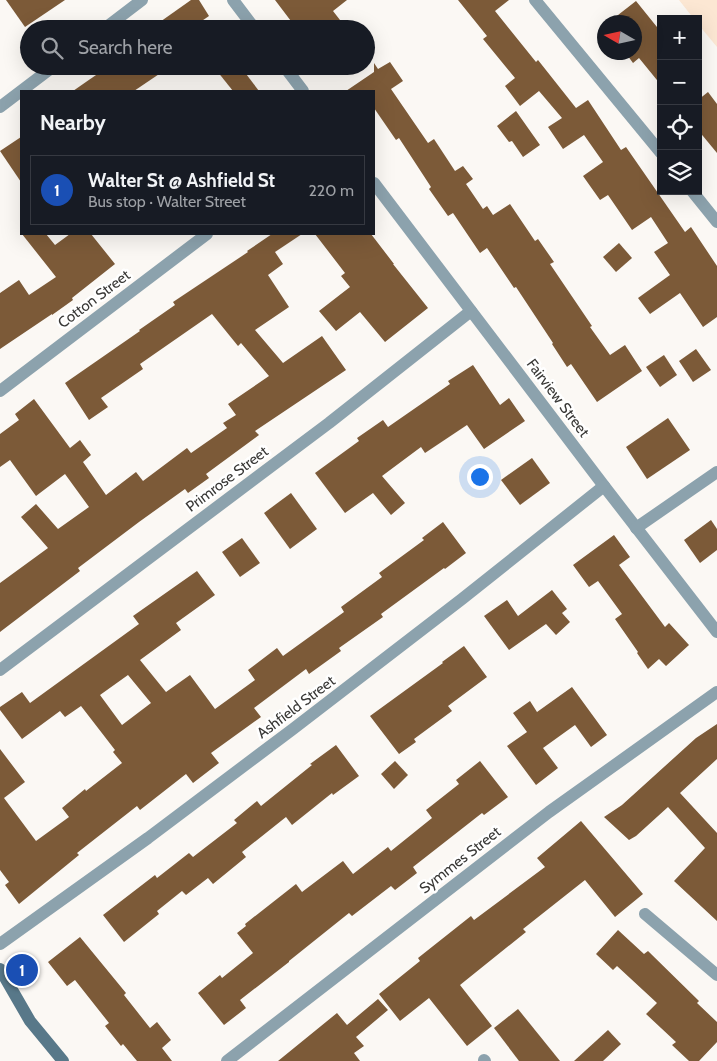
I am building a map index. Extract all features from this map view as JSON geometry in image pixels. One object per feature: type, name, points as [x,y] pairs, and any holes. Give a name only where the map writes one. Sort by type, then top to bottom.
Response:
[{"type":"street","points":[[116,20],[142,0]]},
{"type":"street","points":[[233,0],[248,20]]},
{"type":"street","points":[[534,0],[659,150]]},
{"type":"street","points":[[22,90],[42,75]]},
{"type":"street","points":[[291,75],[303,90]]},
{"type":"street","points":[[0,107],[20,92]]},
{"type":"street","name":"Fairview Street","points":[[375,184],[717,632]]},
{"type":"street","points":[[695,195],[717,222]]},
{"type":"street","name":"Cotton Street","points":[[0,391],[206,235]]},
{"type":"street","name":"Primrose Street","points":[[0,670],[329,423],[471,311]]},
{"type":"street","points":[[636,528],[717,472]]},
{"type":"street","name":"Ashfield Street","points":[[0,944],[148,838],[301,724],[604,486]]},
{"type":"street","name":"Symmes Street","points":[[227,1061],[549,812],[717,692]]},
{"type":"street","points":[[645,914],[717,975]]},
{"type":"street","points":[[0,969],[30,1020],[63,1061]]},
{"type":"shaded area","points":[[679,0],[717,0],[717,47],[702,29],[702,15],[691,15]]},
{"type":"building","points":[[6,0],[65,0],[35,20],[20,20]]},
{"type":"building","points":[[191,0],[199,0],[209,16],[203,20],[163,20]]},
{"type":"building","points":[[275,0],[347,0],[333,11],[340,20],[290,20]]},
{"type":"building","points":[[458,0],[509,0],[495,11],[536,62],[538,60],[576,108],[588,100],[621,150],[626,147],[657,192],[657,195],[659,195],[685,232],[691,227],[717,266],[717,317],[703,327],[680,293],[650,314],[638,298],[670,275],[654,252],[668,243],[651,217],[632,230],[608,195],[600,200],[583,176],[603,162],[584,135],[563,149],[548,127],[562,118],[539,91],[520,106],[505,86],[515,78],[483,39],[487,36]]},
{"type":"building","points":[[636,1],[657,27],[657,80],[641,60],[642,15],[618,15]]},
{"type":"building","points":[[390,62],[403,81],[391,89],[428,143],[434,139],[455,171],[463,166],[473,179],[466,184],[483,209],[487,206],[493,215],[510,204],[535,241],[538,239],[554,262],[550,264],[610,355],[625,345],[642,371],[597,402],[571,364],[567,367],[516,287],[514,288],[487,248],[480,253],[453,213],[448,216],[429,189],[431,187],[399,138],[396,140],[375,109],[375,90],[347,90],[370,75],[375,75],[375,64],[378,69]]},
{"type":"building","points":[[96,75],[158,75],[135,90],[74,90]]},
{"type":"building","points":[[220,75],[247,75],[258,90],[232,90]]},
{"type":"building","points":[[708,92],[717,104],[717,153],[702,135],[702,97]]},
{"type":"building","points":[[516,111],[540,145],[523,157],[512,141],[509,142],[497,126]]},
{"type":"building","points":[[20,138],[20,181],[0,151]]},
{"type":"building","points":[[23,235],[47,235],[55,245],[69,235],[92,235],[115,264],[72,298],[73,300],[0,349],[0,293],[19,280],[29,295],[56,277]]},
{"type":"building","points":[[271,235],[300,235],[275,252],[283,264],[268,275],[289,307],[255,330],[283,363],[322,336],[346,370],[255,431],[259,435],[206,474],[209,478],[188,493],[185,489],[139,522],[78,568],[80,571],[0,632],[0,583],[48,548],[21,517],[36,504],[58,529],[89,507],[65,474],[36,496],[10,460],[0,467],[0,434],[19,420],[15,414],[34,399],[70,448],[80,440],[91,455],[83,462],[106,495],[136,472],[143,481],[187,448],[191,453],[227,428],[223,423],[236,415],[228,404],[269,376],[241,343],[238,346],[212,314],[140,364],[143,369],[101,398],[108,407],[89,420],[65,383],[175,305],[173,302]]},
{"type":"building","points":[[316,235],[372,235],[428,308],[385,342],[360,312],[336,331],[319,311],[350,287],[341,276],[345,273]]},
{"type":"building","points":[[619,243],[632,258],[616,272],[603,257]]},
{"type":"building","points":[[696,349],[711,370],[693,382],[679,361]]},
{"type":"building","points":[[664,355],[677,375],[660,387],[646,367]]},
{"type":"building","points":[[473,365],[500,405],[509,398],[525,421],[484,449],[467,425],[425,453],[421,447],[382,476],[405,503],[391,515],[373,493],[345,513],[315,473],[359,441],[357,438],[383,420],[388,427],[450,384],[448,381]]},
{"type":"building","points":[[668,418],[690,450],[647,479],[626,447]]},
{"type":"building","points":[[532,458],[550,483],[520,505],[501,480]]},
{"type":"building","points":[[291,493],[317,529],[290,549],[264,513]]},
{"type":"building","points":[[711,520],[717,529],[717,550],[700,563],[684,540]]},
{"type":"building","points":[[443,522],[466,553],[381,614],[383,617],[339,648],[341,651],[309,674],[306,669],[254,708],[261,717],[211,753],[219,763],[193,783],[186,774],[140,810],[137,806],[77,853],[79,855],[19,904],[5,885],[9,882],[0,870],[0,749],[25,782],[4,798],[36,841],[69,817],[62,808],[122,763],[113,752],[115,750],[81,706],[65,717],[60,711],[22,739],[0,710],[0,707],[22,692],[30,703],[139,624],[133,616],[197,571],[215,595],[176,623],[181,630],[140,660],[166,692],[190,675],[215,709],[255,680],[248,670],[277,648],[283,656],[344,612],[341,607],[382,577],[379,573],[424,540],[422,538]],"holes":[[[128,675],[151,703],[122,725],[100,695]]]},
{"type":"building","points":[[614,535],[630,557],[619,565],[665,627],[669,623],[689,645],[666,666],[659,659],[648,669],[615,619],[622,614],[598,581],[589,587],[573,565]]},
{"type":"building","points":[[242,538],[260,563],[240,577],[222,552]]},
{"type":"building","points":[[552,590],[567,609],[562,613],[570,622],[556,635],[546,624],[509,650],[484,616],[507,600],[518,616]]},
{"type":"building","points":[[464,646],[487,677],[448,706],[452,711],[414,739],[416,742],[399,754],[370,716]]},
{"type":"building","points":[[572,687],[607,735],[591,747],[575,725],[543,748],[558,768],[536,785],[507,746],[527,732],[513,713],[530,701],[537,712]]},
{"type":"building","points":[[717,724],[717,759],[680,793],[717,833],[717,921],[674,881],[705,848],[668,807],[629,840],[604,817],[622,805],[696,738]]},
{"type":"building","points":[[336,745],[359,776],[333,795],[332,793],[292,825],[286,817],[242,852],[246,857],[213,884],[208,878],[186,895],[182,891],[157,911],[159,914],[124,942],[103,915],[155,875],[157,878],[189,853],[193,857],[237,823],[234,820],[257,801],[261,806],[312,765],[310,764]]},
{"type":"building","points":[[395,761],[408,775],[394,789],[381,774]]},
{"type":"building","points":[[480,761],[508,797],[484,815],[482,813],[413,867],[417,873],[395,890],[391,886],[352,916],[349,913],[240,1000],[246,1008],[224,1025],[198,993],[220,975],[222,978],[253,953],[237,933],[246,926],[245,924],[296,884],[302,892],[343,861],[353,874],[388,847],[391,851],[432,818],[426,810],[459,784],[456,780]]},
{"type":"building","points":[[581,821],[643,894],[615,917],[585,880],[523,929],[526,932],[460,985],[492,1026],[467,1046],[429,998],[400,1021],[379,994],[420,961],[418,958],[471,916],[474,920],[545,867],[537,858]]},
{"type":"building","points":[[618,930],[644,954],[648,951],[699,1001],[697,1003],[717,1022],[717,1042],[699,1061],[689,1061],[672,1045],[676,1042],[646,1014],[657,1003],[617,966],[613,970],[596,954]]},
{"type":"building","points":[[80,937],[126,993],[124,995],[150,1028],[157,1022],[171,1040],[162,1048],[172,1061],[137,1061],[123,1044],[121,1046],[105,1026],[109,1023],[75,980],[67,986],[48,962]]},
{"type":"building","points":[[378,999],[388,1010],[356,1037],[364,1046],[354,1053],[360,1061],[278,1061],[337,1013],[347,1025]]},
{"type":"building","points":[[518,1009],[560,1061],[519,1061],[494,1028]]},
{"type":"building","points":[[608,1030],[621,1044],[603,1061],[574,1061]]},
{"type":"place","name":"Walter St @ Ashfield St","points":[[22,970]]}]
